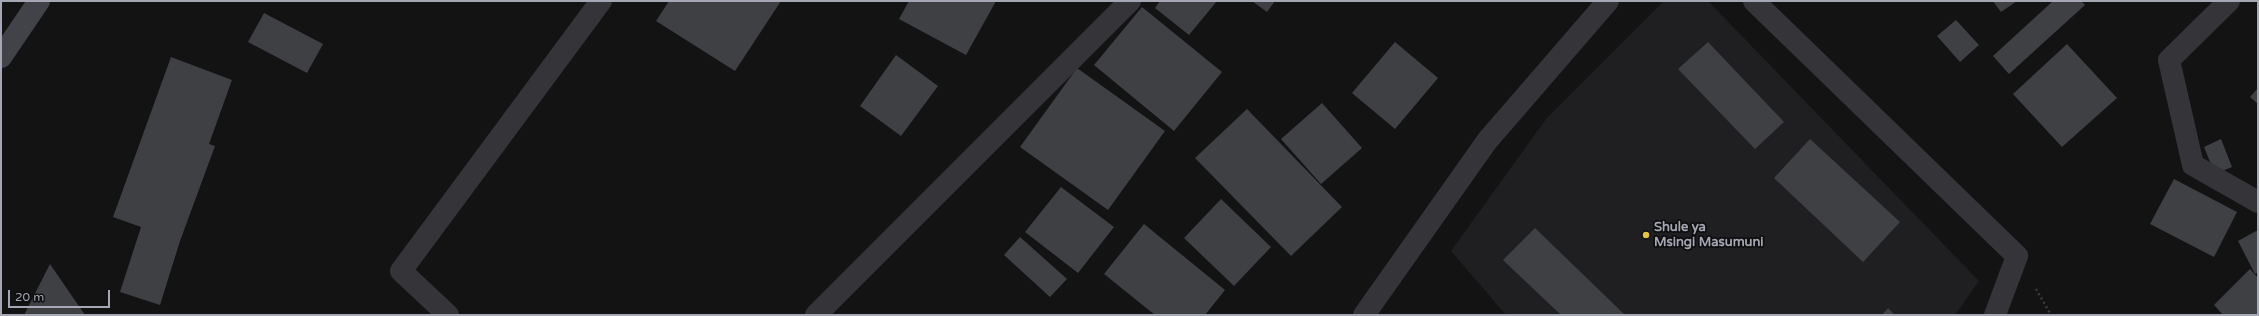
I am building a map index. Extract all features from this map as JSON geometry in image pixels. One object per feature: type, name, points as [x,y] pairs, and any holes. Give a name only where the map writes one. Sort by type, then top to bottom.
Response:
[{"type":"main road","points":[[1,57],[38,1]]},
{"type":"street","points":[[448,315],[401,271],[601,1]]},
{"type":"street","points":[[816,315],[1130,1]]},
{"type":"street","points":[[1364,315],[1487,141],[1608,1]]},
{"type":"street","points":[[1754,1],[2017,256],[1995,315]]},
{"type":"street","points":[[2229,1],[2169,60],[2193,165],[2258,202]]},
{"type":"shaded area","points":[[1664,1],[1708,1],[1979,281],[1955,315],[1506,315],[1451,251],[1546,119]]},
{"type":"building","points":[[669,1],[781,1],[735,71],[656,21]]},
{"type":"building","points":[[909,1],[996,1],[966,55],[899,19]]},
{"type":"building","points":[[1160,1],[1217,1],[1189,35],[1155,8]]},
{"type":"building","points":[[1252,1],[1275,1],[1267,12]]},
{"type":"building","points":[[1993,1],[2017,1],[2001,12]]},
{"type":"building","points":[[2053,1],[2081,1],[2085,5],[2009,74],[1993,56]]},
{"type":"building","points":[[1142,7],[1222,72],[1174,131],[1094,65]]},
{"type":"building","points":[[264,13],[323,44],[307,73],[248,42]]},
{"type":"building","points":[[1956,20],[1979,45],[1960,62],[1937,36]]},
{"type":"building","points":[[1395,42],[1438,78],[1395,129],[1352,93]]},
{"type":"building","points":[[1708,42],[1784,122],[1755,149],[1678,69]]},
{"type":"building","points":[[2067,44],[2117,98],[2062,147],[2013,94]]},
{"type":"building","points":[[896,55],[938,86],[901,136],[860,106]]},
{"type":"building","points":[[171,57],[232,80],[209,144],[215,146],[180,241],[160,305],[120,292],[141,227],[113,217]]},
{"type":"building","points":[[1077,68],[1165,131],[1108,210],[1020,147]]},
{"type":"building","points":[[2258,88],[2258,104],[2250,97]]},
{"type":"building","points":[[1322,103],[1362,148],[1321,184],[1281,139]]},
{"type":"building","points":[[1247,109],[1342,207],[1291,256],[1195,158]]},
{"type":"building","points":[[1810,139],[1900,222],[1863,262],[1774,178]]},
{"type":"building","points":[[2221,139],[2232,167],[2215,174],[2204,147]]},
{"type":"building","points":[[2174,179],[2237,212],[2214,257],[2150,224]]},
{"type":"building","points":[[1061,187],[1114,227],[1078,273],[1025,232]]},
{"type":"building","points":[[1221,199],[1271,247],[1234,286],[1184,238]]},
{"type":"building","points":[[1144,224],[1225,290],[1205,315],[1155,315],[1104,274]]},
{"type":"building","points":[[1535,228],[1625,315],[1561,315],[1503,260]]},
{"type":"building","points":[[2258,230],[2258,272],[2255,274],[2238,241]]},
{"type":"building","points":[[1020,237],[1067,279],[1050,297],[1004,255]]},
{"type":"building","points":[[50,264],[85,315],[24,315]]},
{"type":"building","points":[[2250,269],[2258,278],[2258,315],[2223,315],[2214,305]]},
{"type":"building","points":[[1888,308],[1895,315],[1882,315]]},
{"type":"place","name":"Shule ya Msingi Masumuni","points":[[1646,235]]}]
